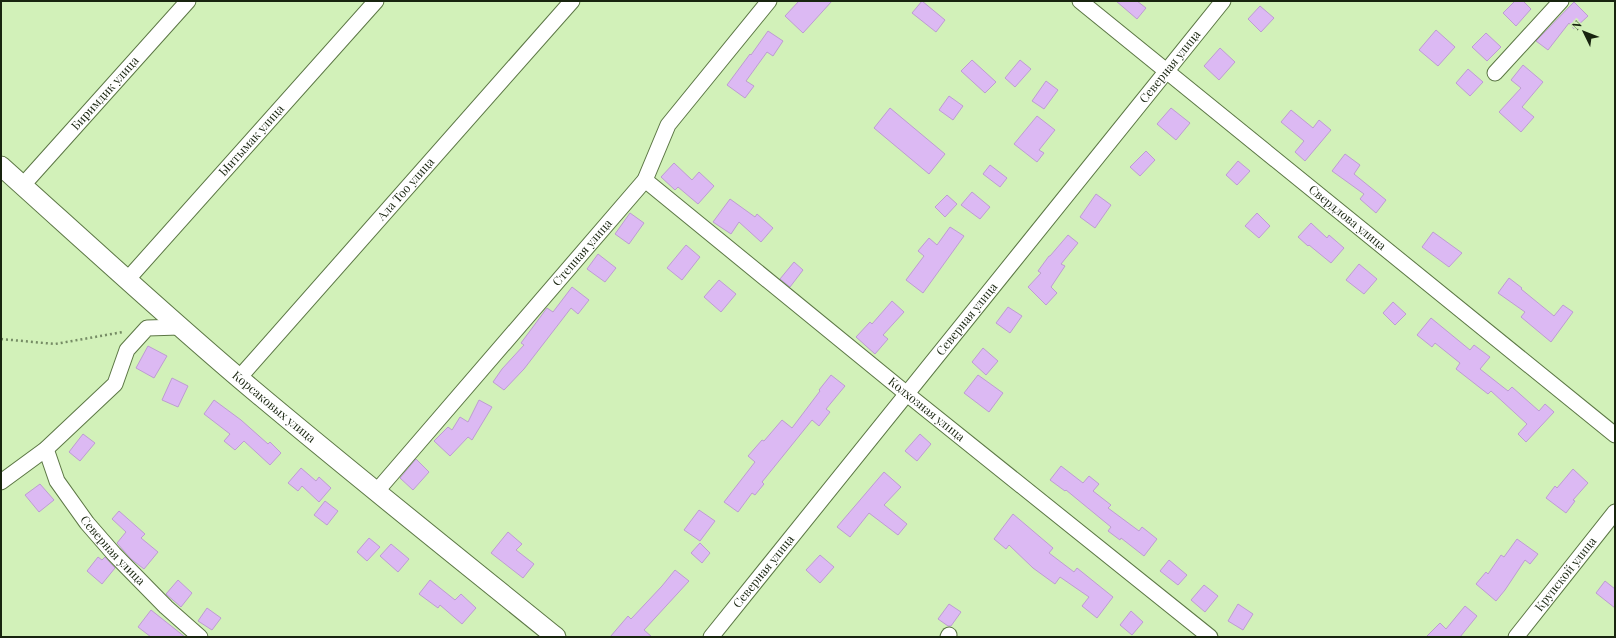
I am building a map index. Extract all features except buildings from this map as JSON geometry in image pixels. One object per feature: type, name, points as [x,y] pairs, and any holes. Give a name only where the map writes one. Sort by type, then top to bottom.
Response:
[{"type":"street","name":"Биримдик улица","points":[[22,185],[188,1]]},
{"type":"street","name":"Ынтымак улица","points":[[127,280],[376,1]]},
{"type":"street","name":"Ала Тоо улица","points":[[239,378],[572,1]]},
{"type":"street","name":"Степная улица","points":[[376,492],[646,180],[668,125],[769,1]]},
{"type":"street","name":"Свердлова улица","points":[[1080,1],[1615,435]]},
{"type":"street","name":"Северная улица","points":[[711,637],[1223,1]]},
{"type":"street","points":[[1495,73],[1561,1]]},
{"type":"street","name":"Корсаковых улица","points":[[1,166],[127,280],[239,378],[376,492],[556,637]]},
{"type":"street","name":"Колхозная улица","points":[[646,180],[907,394],[1210,637]]},
{"type":"street","points":[[1,482],[46,448],[116,384],[127,350],[147,328],[180,327]]},
{"type":"street","name":"Северная улица","points":[[46,448],[57,481],[88,523],[119,560],[166,607],[200,637]]},
{"type":"street","name":"Крупской улица","points":[[1516,637],[1615,512]]},
{"type":"path","points":[[1,339],[54,344],[147,328]]}]
